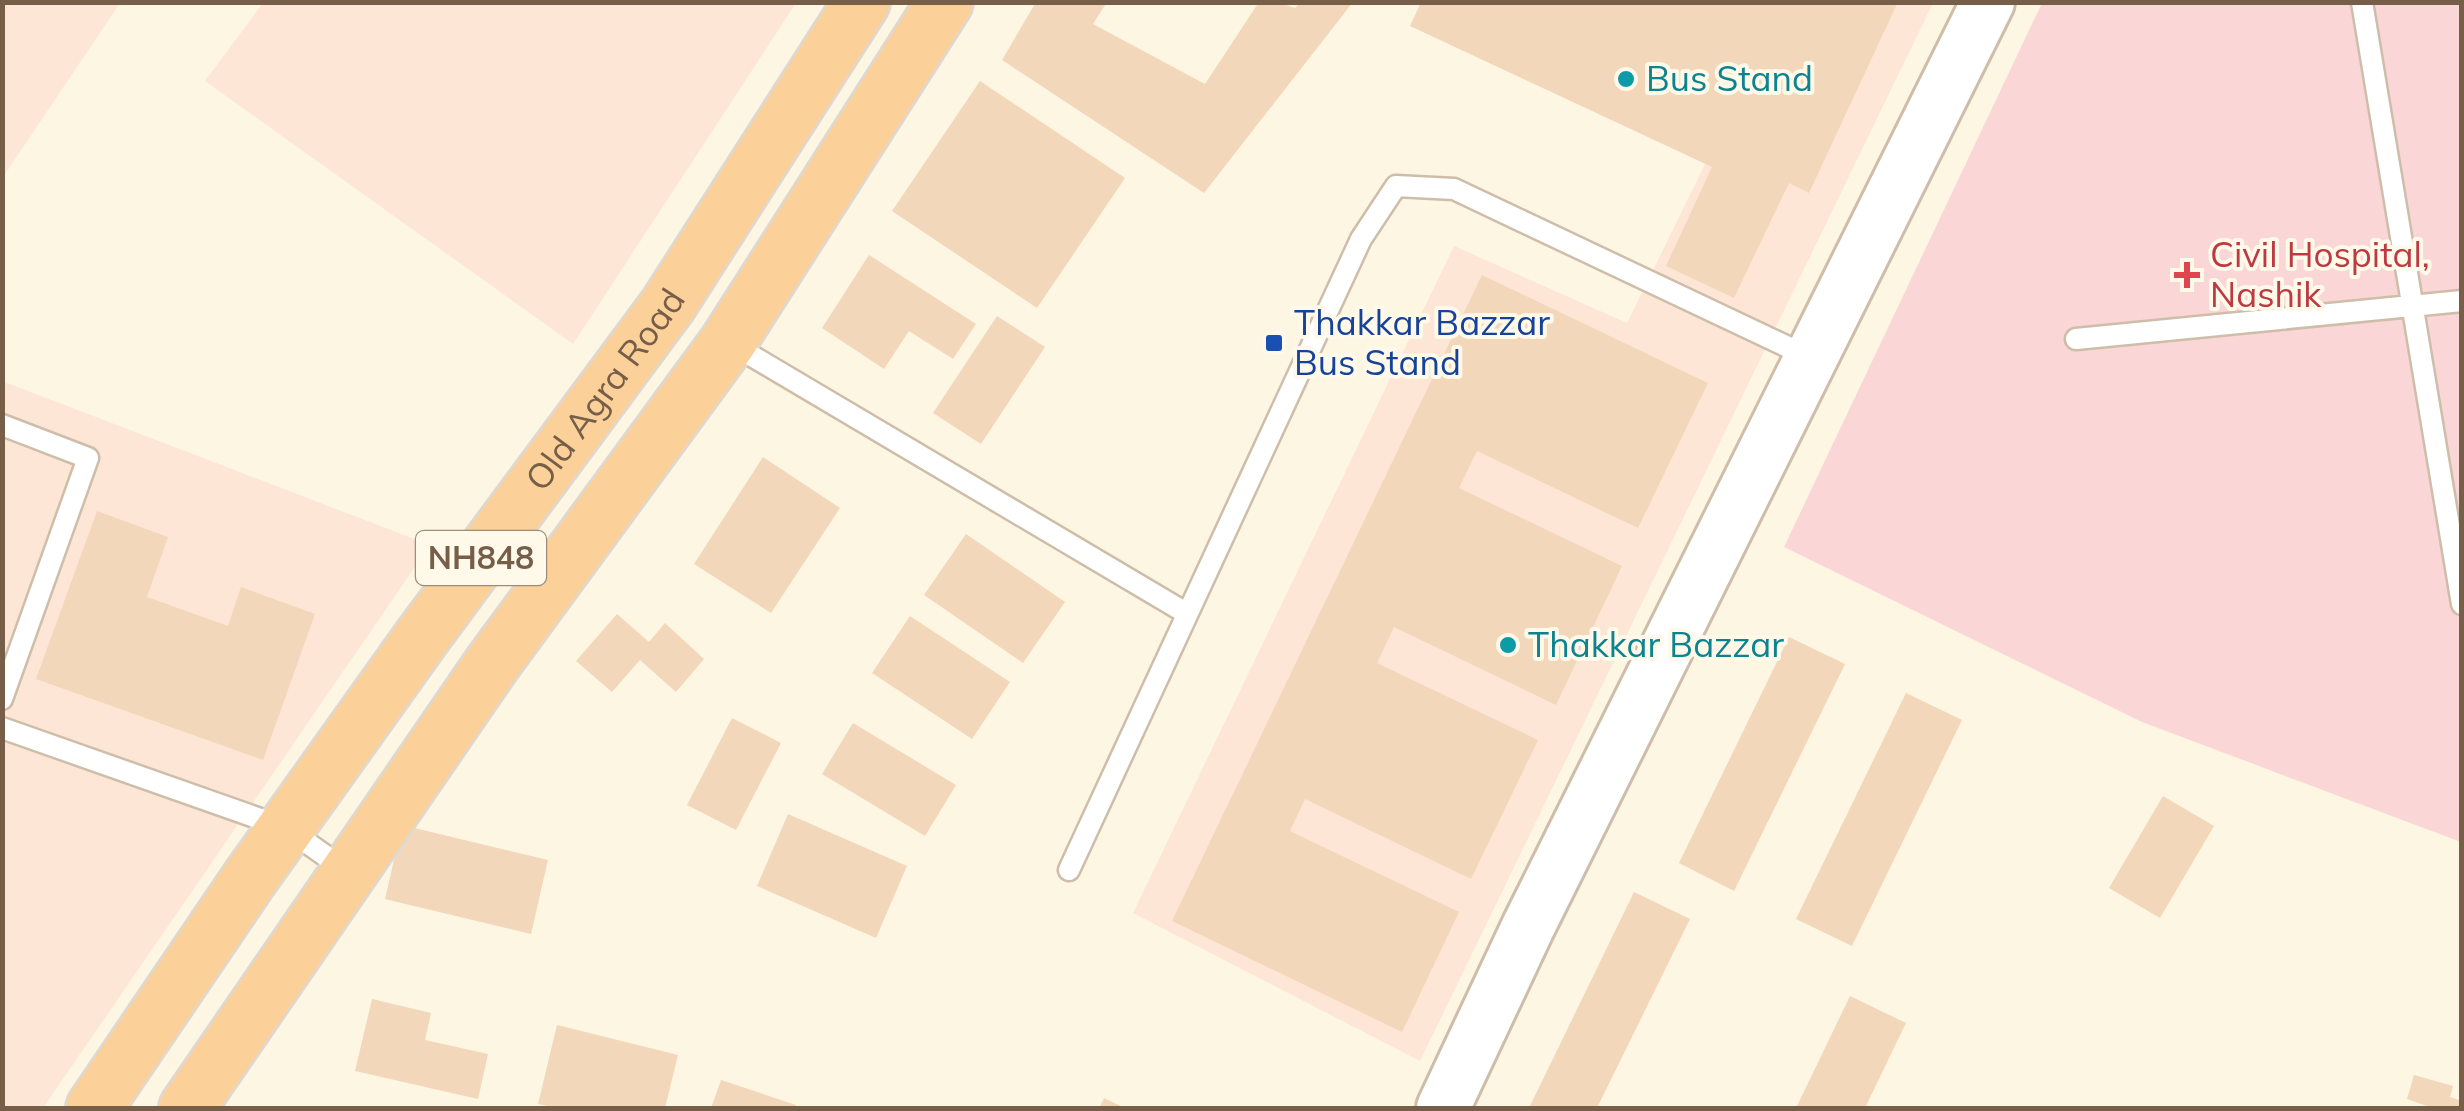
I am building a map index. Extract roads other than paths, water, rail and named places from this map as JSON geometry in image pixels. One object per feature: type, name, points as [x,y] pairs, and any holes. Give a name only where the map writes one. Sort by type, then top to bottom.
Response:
[{"type":"highway","name":"Old Agra Road","points":[[94,1108],[422,637],[668,305],[862,2]]},
{"type":"highway","name":"Old Agra Road","points":[[186,1108],[492,664],[728,342],[945,2]]},
{"type":"street","points":[[1442,1108],[1528,927],[1988,2]]},
{"type":"lane","points":[[2362,2],[2462,604]]},
{"type":"lane","points":[[1069,870],[1361,239],[1396,186],[1454,189],[1811,358]]},
{"type":"lane","points":[[2076,338],[2462,301]]},
{"type":"lane","points":[[728,342],[1186,612]]},
{"type":"lane","points":[[2,425],[88,458],[2,699]]},
{"type":"lane","points":[[2,728],[286,828],[349,872]]},
{"type":"place","name":"Bus Stand","points":[[1626,79]]},
{"type":"place","name":"Civil Hospital, Nashik","points":[[2187,275]]},
{"type":"place","name":"Thakkar Bazzar Bus Stand","points":[[1274,343]]},
{"type":"place","name":"Thakkar Bazzar","points":[[1508,645]]}]
